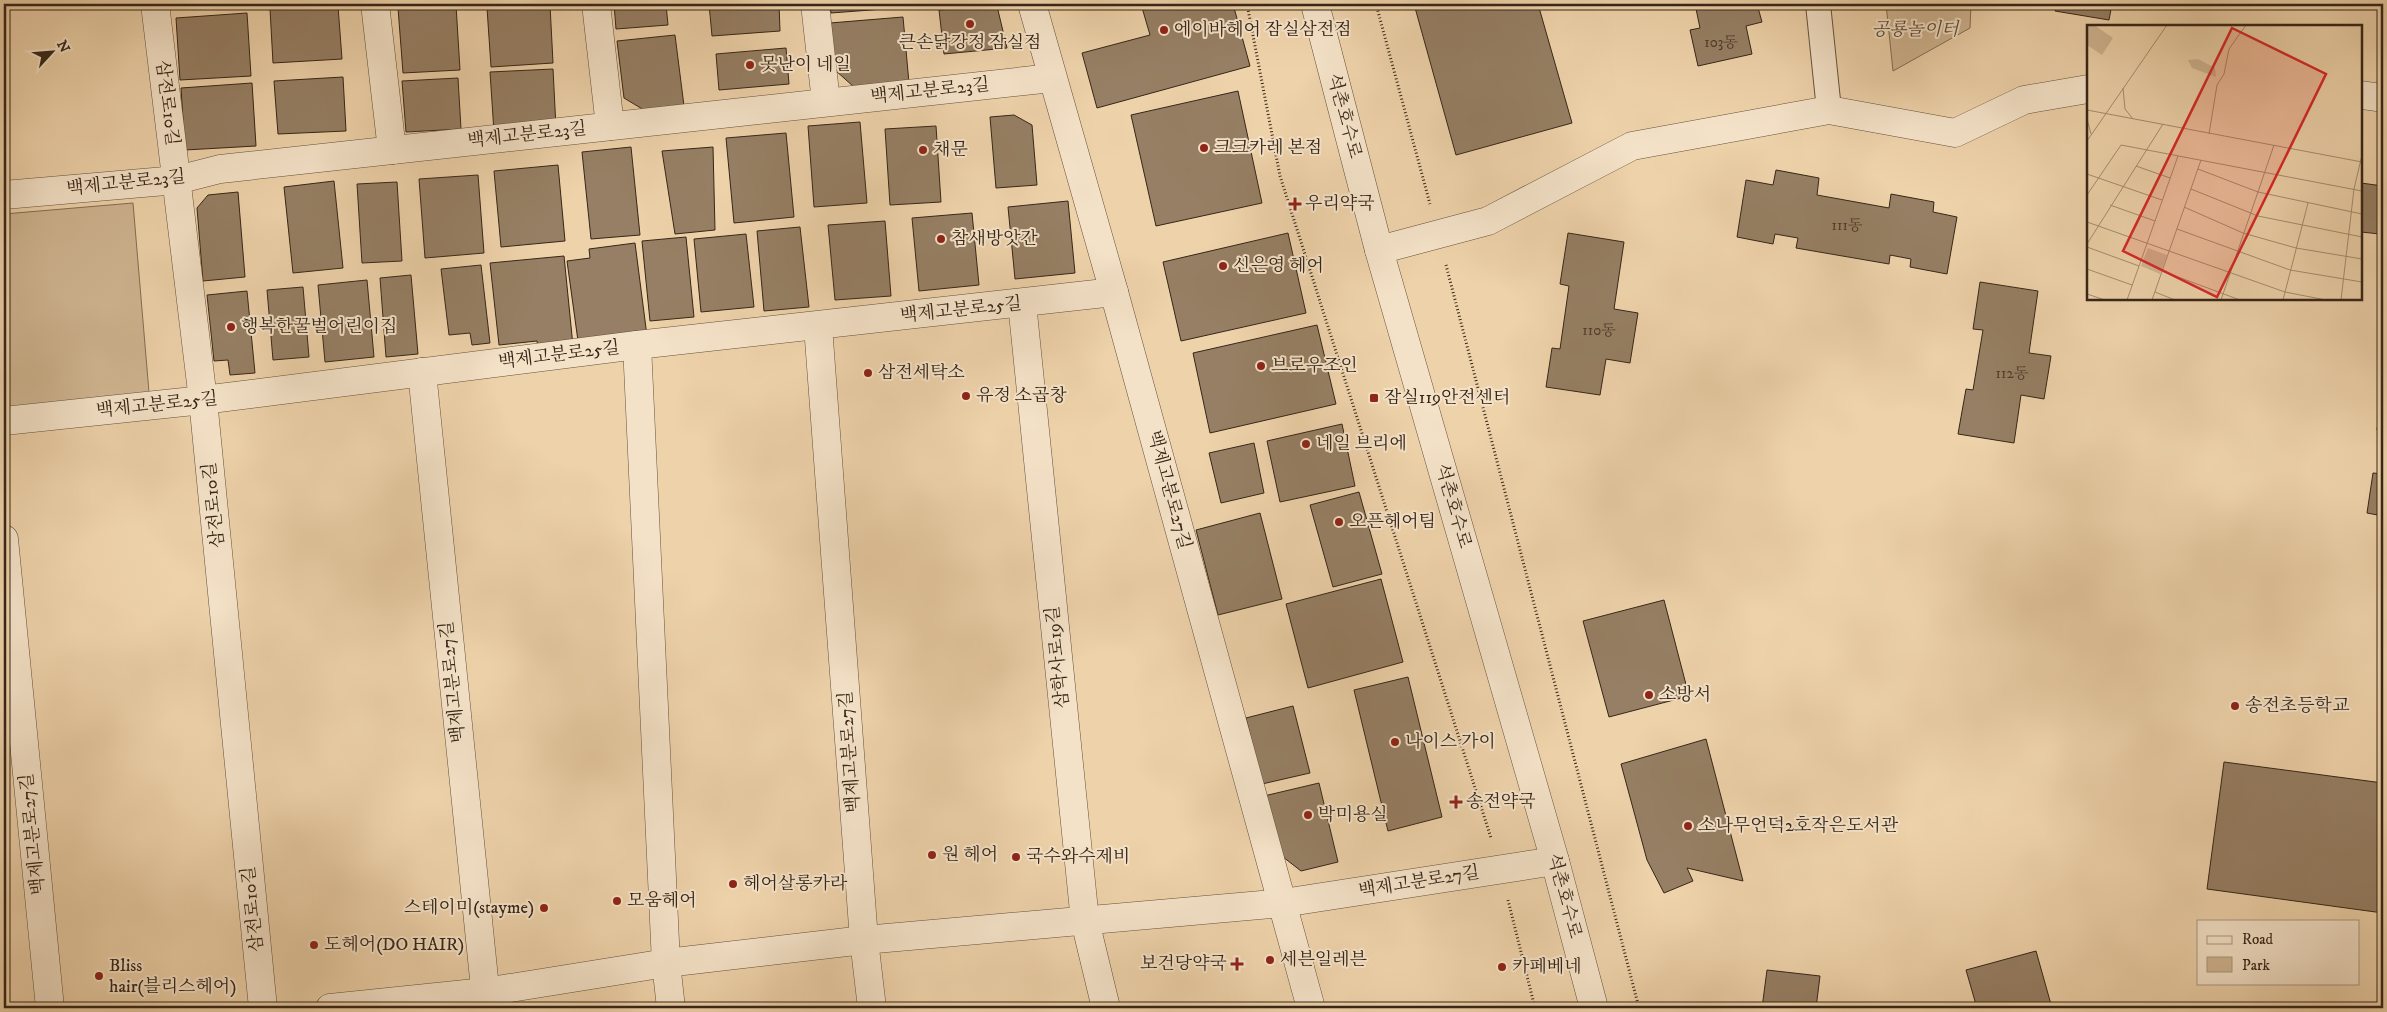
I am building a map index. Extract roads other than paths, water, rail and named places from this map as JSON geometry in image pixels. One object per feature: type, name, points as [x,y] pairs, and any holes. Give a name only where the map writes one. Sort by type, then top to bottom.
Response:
[{"type":"street","name":"삼전로10길","points":[[154,4],[203,400],[263,1008]]},
{"type":"street","points":[[375,4],[392,150]]},
{"type":"street","points":[[596,4],[610,126]]},
{"type":"street","points":[[814,4],[826,102]]},
{"type":"street","name":"백제고분로27길","points":[[1032,4],[1114,292],[1311,1008]]},
{"type":"street","name":"석촌호수로","points":[[1315,4],[1379,250],[1556,861],[1594,1008]]},
{"type":"street","points":[[1818,4],[1830,110]]},
{"type":"street","name":"백제고분로23길","points":[[4,195],[177,180],[220,169],[1052,78]]},
{"type":"street","points":[[1379,250],[1488,221],[1632,146],[1830,110],[1955,133],[2024,100],[2087,89]]},
{"type":"street","points":[[2362,95],[2383,98]]},
{"type":"street","name":"백제고분로25길","points":[[4,421],[203,400],[637,345],[1114,292]]},
{"type":"street","name":"삼학사로19길","points":[[1022,303],[1085,921],[1106,1008]]},
{"type":"street","name":"백제고분로27길","points":[[818,326],[864,940],[872,1008]]},
{"type":"street","points":[[637,345],[666,963],[671,1008]]},
{"type":"street","name":"백제고분로27길","points":[[422,372],[486,1000]]},
{"type":"street","name":"백제고분로27길","points":[[4,540],[50,1008]]},
{"type":"street","name":"백제고분로27길","points":[[330,1008],[486,1000],[666,963],[864,940],[1283,903],[1556,861]]},
{"type":"place","name":"큰손닭강정 잠실점","points":[[970,24]]},
{"type":"place","name":"에이바헤어 잠실삼전점","points":[[1164,30]]},
{"type":"place","name":"못난이 네일","points":[[750,65]]},
{"type":"place","name":"크크카레 본점","points":[[1204,148]]},
{"type":"place","name":"채문","points":[[923,150]]},
{"type":"place","name":"우리약국","points":[[1295,204]]},
{"type":"place","name":"참새방앗간","points":[[941,239]]},
{"type":"place","name":"신은영 헤어","points":[[1223,266]]},
{"type":"place","name":"행복한꿀벌어린이집","points":[[231,327]]},
{"type":"place","name":"브로우조인","points":[[1261,366]]},
{"type":"place","name":"삼전세탁소","points":[[868,373]]},
{"type":"place","name":"유정 소곱창","points":[[966,396]]},
{"type":"place","name":"잠실119안전센터","points":[[1374,398]]},
{"type":"place","name":"네일 브리에","points":[[1306,444]]},
{"type":"place","name":"오픈헤어팀","points":[[1339,522]]},
{"type":"place","name":"소방서","points":[[1649,695]]},
{"type":"place","name":"송전초등학교","points":[[2235,706]]},
{"type":"place","name":"나이스 가이","points":[[1395,742]]},
{"type":"place","name":"송전약국","points":[[1456,802]]},
{"type":"place","name":"박미용실","points":[[1308,815]]},
{"type":"place","name":"소나무언덕2호작은도서관","points":[[1688,826]]},
{"type":"place","name":"원 헤어","points":[[932,855]]},
{"type":"place","name":"국수와수제비","points":[[1016,857]]},
{"type":"place","name":"헤어살롱카라","points":[[733,884]]},
{"type":"place","name":"모움헤어","points":[[617,901]]},
{"type":"place","name":"스테이미(stayme)","points":[[544,908]]},
{"type":"place","name":"도헤어(DO HAIR)","points":[[314,945]]},
{"type":"place","name":"세븐일레븐","points":[[1270,960]]},
{"type":"place","name":"보건당약국","points":[[1237,964]]},
{"type":"place","name":"카페베네","points":[[1502,967]]},
{"type":"place","name":"Bliss hair(블리스헤어)","points":[[99,976]]},
{"type":"park label","name":"공룡놀이터","points":[[1915,30]]}]
